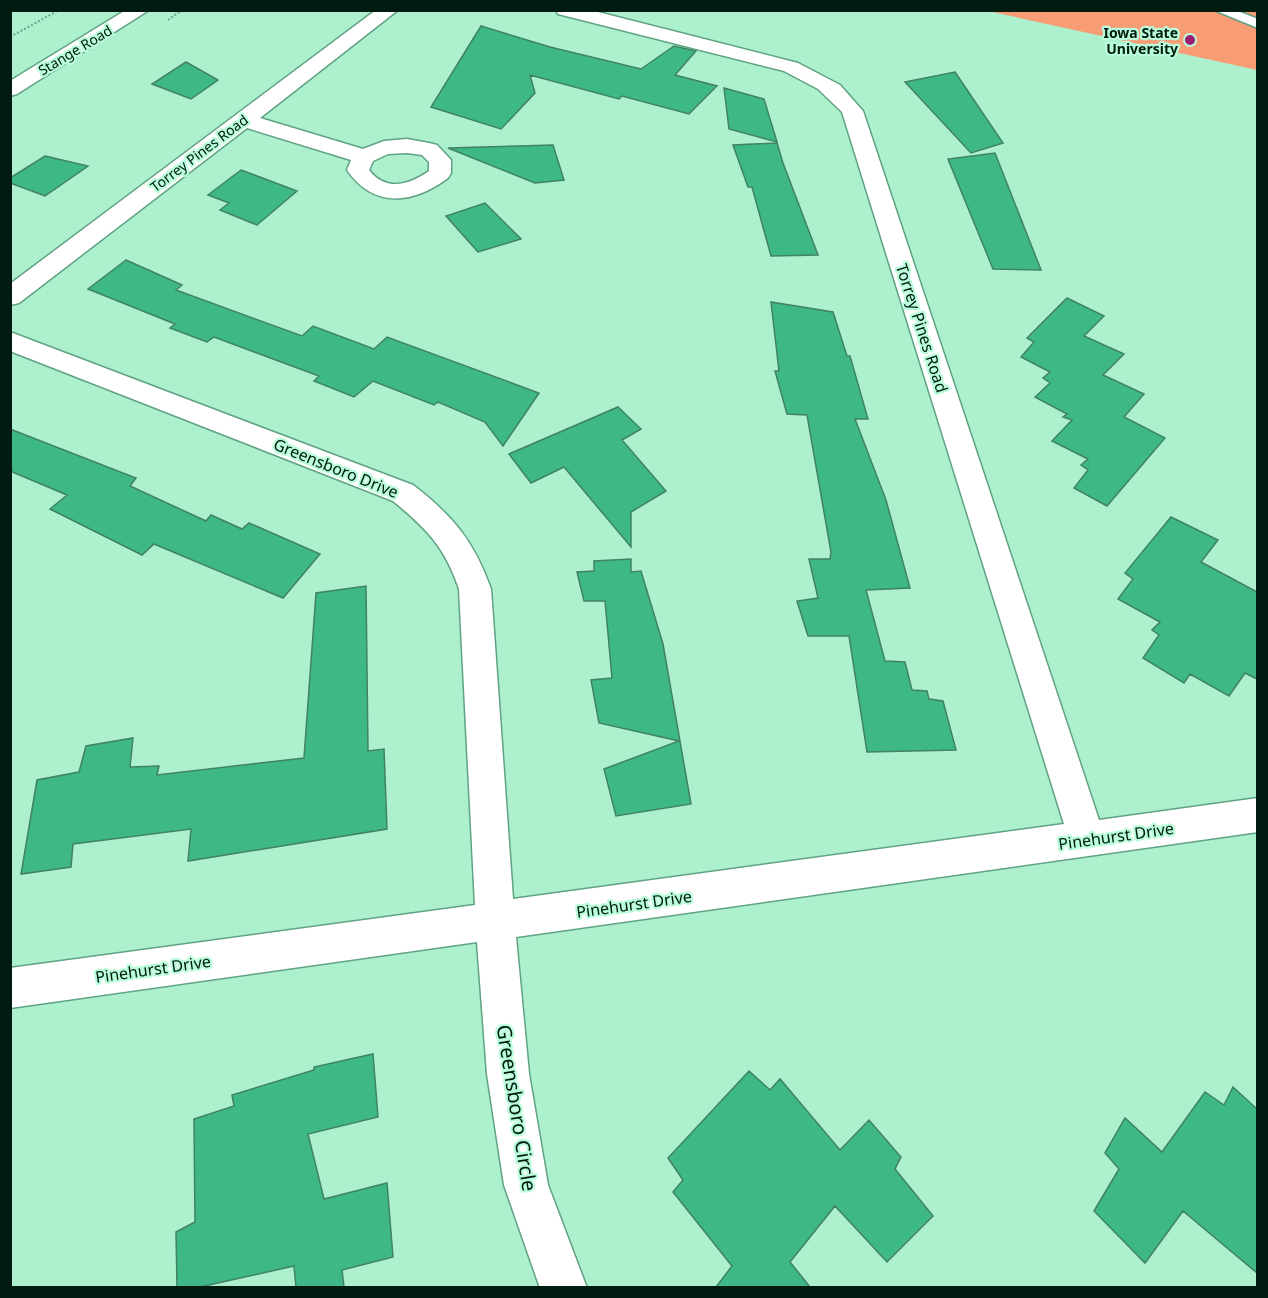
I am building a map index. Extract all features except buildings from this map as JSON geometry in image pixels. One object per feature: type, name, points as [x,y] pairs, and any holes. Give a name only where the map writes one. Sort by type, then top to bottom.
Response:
[{"type":"street","name":"Stange Road","points":[[10,90],[140,10]]},
{"type":"street","name":"Torrey Pines Road","points":[[10,297],[389,10]]},
{"type":"street","name":"Torrey Pines Road","points":[[564,10],[791,68],[820,80],[841,95],[852,111],[1087,840]]},
{"type":"street","points":[[244,120],[364,157]]},
{"type":"street","name":"Greensboro Drive","points":[[10,340],[403,493],[441,523],[466,559],[475,590],[495,923]]},
{"type":"street","name":"Pinehurst Drive","points":[[10,988],[495,923],[1257,815]]},
{"type":"street","name":"Greensboro Circle","points":[[495,923],[508,1074],[526,1185],[564,1287]]},
{"type":"lane","points":[[1221,10],[1257,24]]},
{"type":"path","points":[[10,37],[59,10]]},
{"type":"shaded area","name":"Iowa State University","points":[[988,11],[1257,11],[1257,70]]},
{"type":"place","name":"Iowa State University","points":[[1190,40]]}]
